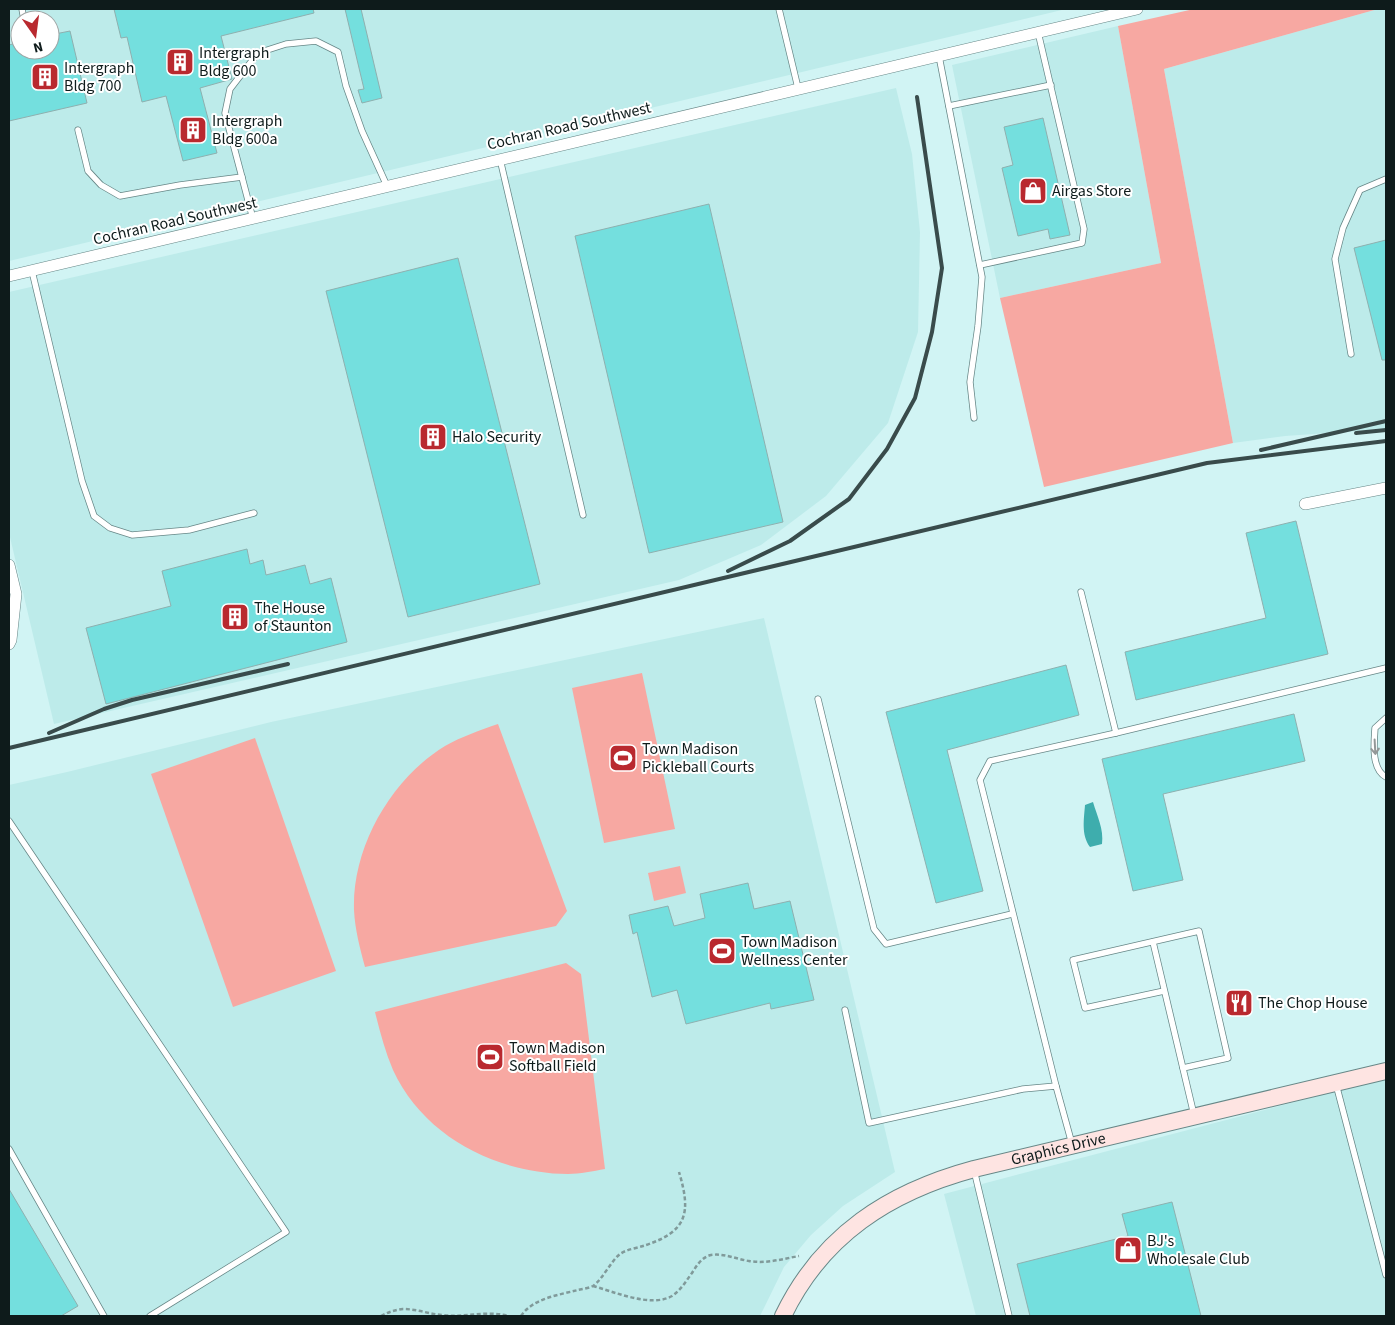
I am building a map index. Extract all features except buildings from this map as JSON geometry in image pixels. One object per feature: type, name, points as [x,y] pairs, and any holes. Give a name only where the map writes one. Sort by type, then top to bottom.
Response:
[{"type":"street","name":"Cochran Road Southwest","points":[[9,276],[253,220],[387,186],[1137,9]]},
{"type":"street","points":[[1305,504],[1386,488]]},
{"type":"street","points":[[9,565],[16,594],[9,644]]},
{"type":"street","name":"Graphics Drive","points":[[783,1316],[793,1296],[819,1259],[845,1233],[879,1208],[912,1190],[950,1175],[1072,1144],[1386,1071]]},
{"type":"lane","points":[[779,9],[798,88]]},
{"type":"lane","points":[[980,265],[1082,242],[1084,229],[1038,32]]},
{"type":"lane","points":[[253,220],[225,113],[230,89],[258,53],[286,44],[316,41],[338,52],[346,86],[362,131],[387,186]]},
{"type":"lane","points":[[939,56],[982,277],[978,326],[970,382],[974,418]]},
{"type":"lane","points":[[949,106],[1051,85]]},
{"type":"lane","points":[[78,130],[88,172],[100,185],[120,196],[180,185],[242,177]]},
{"type":"lane","points":[[500,160],[583,515]]},
{"type":"lane","points":[[1351,354],[1335,259],[1343,228],[1360,190],[1386,179]]},
{"type":"lane","points":[[32,271],[82,481],[94,516],[110,528],[132,535],[189,530],[254,513]]},
{"type":"lane","points":[[1081,592],[1116,732]]},
{"type":"lane","points":[[1072,1144],[1012,914],[980,780],[990,761],[1386,668]]},
{"type":"lane","points":[[818,699],[874,929],[886,944],[1012,914]]},
{"type":"lane","points":[[1386,718],[1375,728],[1373,747],[1378,770],[1386,777]]},
{"type":"lane","points":[[9,821],[286,1232],[150,1316]]},
{"type":"lane","points":[[1164,991],[1085,1008],[1073,960],[1198,931],[1228,1058],[1183,1068]]},
{"type":"lane","points":[[1153,942],[1194,1116]]},
{"type":"lane","points":[[845,1010],[869,1123],[1022,1089],[1056,1086]]},
{"type":"lane","points":[[1336,1083],[1386,1275]]},
{"type":"lane","points":[[9,1149],[104,1316]]},
{"type":"lane","points":[[974,1169],[1009,1316]]},
{"type":"path","points":[[593,1286],[621,1253],[660,1241],[672,1234],[681,1223],[686,1211],[685,1191],[679,1172]]},
{"type":"path","points":[[520,1316],[528,1308],[541,1300],[593,1286],[647,1300],[660,1300],[672,1296],[680,1289],[701,1260],[708,1255],[719,1254],[762,1262],[799,1256]]},
{"type":"path","points":[[381,1316],[402,1309],[421,1310],[442,1315],[464,1316],[491,1313],[509,1316]]},
{"type":"shaded area","points":[[9,9],[1066,9],[9,261]]},
{"type":"shaded area","points":[[1194,9],[1378,9],[1164,69],[1233,443],[1044,487],[1000,298],[1161,263],[1118,26]]},
{"type":"shaded area","points":[[1378,9],[1386,9],[1386,429],[1285,436],[1233,443],[1164,69]]},
{"type":"shaded area","points":[[1118,26],[1161,263],[1000,298],[952,65]]},
{"type":"shaded area","points":[[896,88],[912,154],[920,232],[918,332],[888,423],[826,496],[761,545],[679,580],[54,724],[9,533],[9,292]]},
{"type":"shaded area","points":[[764,618],[895,1172],[843,1206],[811,1235],[784,1267],[760,1316],[9,1316],[9,785],[271,722]]},
{"type":"shaded area","name":"Town Madison Pickleball Courts","points":[[642,673],[675,829],[604,843],[572,688]]},
{"type":"shaded area","points":[[498,724],[567,911],[556,926],[365,967],[355,925],[355,886],[360,862],[378,817],[408,777],[426,760],[451,743]]},
{"type":"shaded area","points":[[255,738],[336,971],[233,1007],[151,774]]},
{"type":"shaded area","points":[[680,866],[686,893],[654,901],[648,873]]},
{"type":"shaded area","name":"Town Madison Softball Field","points":[[566,963],[581,974],[605,1169],[568,1174],[541,1172],[515,1167],[465,1147],[443,1132],[423,1114],[406,1094],[393,1070],[385,1049],[375,1012]]},
{"type":"shaded area","points":[[1386,1078],[1386,1316],[976,1316],[944,1194]]},
{"type":"water","points":[[1093,802],[1101,828],[1102,844],[1090,847],[1084,832],[1084,816],[1085,805]]},
{"type":"railway","points":[[728,571],[790,541],[849,499],[887,449],[915,398],[932,332],[942,268],[917,97]]},
{"type":"railway","points":[[1261,450],[1386,421]]},
{"type":"railway","points":[[1356,433],[1386,430]]},
{"type":"railway","points":[[9,748],[1207,463],[1386,441]]},
{"type":"railway","points":[[49,733],[104,709],[132,700],[288,664]]},
{"type":"place","name":"Intergraph Bldg 600","points":[[180,62]]},
{"type":"place","name":"Intergraph Bldg 700","points":[[45,77]]},
{"type":"place","name":"Intergraph Bldg 600a","points":[[193,130]]},
{"type":"place","name":"Airgas Store","points":[[1033,191]]},
{"type":"place","name":"Halo Security","points":[[433,437]]},
{"type":"place","name":"The House of Staunton","points":[[235,617]]},
{"type":"place","name":"Town Madison Pickleball Courts","points":[[623,758]]},
{"type":"place","name":"Town Madison Wellness Center","points":[[722,951]]},
{"type":"place","name":"The Chop House","points":[[1239,1003]]},
{"type":"place","name":"Town Madison Softball Field","points":[[490,1057]]},
{"type":"place","name":"BJ's Wholesale Club","points":[[1128,1250]]}]
